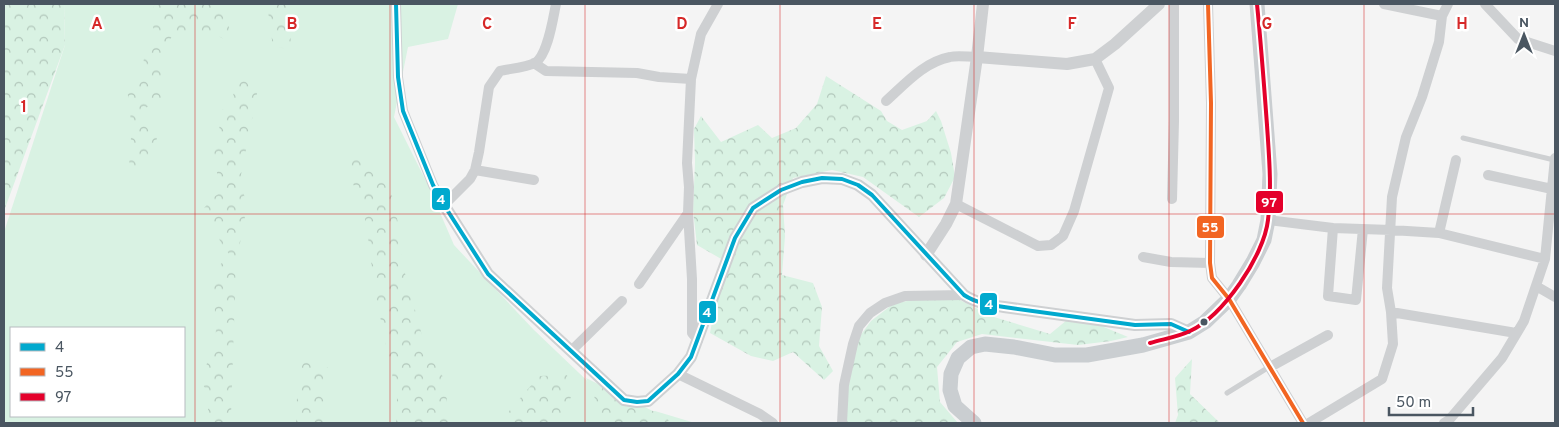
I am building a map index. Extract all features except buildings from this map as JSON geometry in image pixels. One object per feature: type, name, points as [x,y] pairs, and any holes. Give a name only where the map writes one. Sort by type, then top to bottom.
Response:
[{"type":"main road","points":[[974,423],[955,406],[950,390],[951,374],[958,358],[971,347],[985,344],[1014,347],[1055,355],[1087,355],[1143,345],[1189,332],[1205,322],[1229,298],[1253,262],[1264,240],[1268,220],[1270,174],[1257,4]]},
{"type":"street","points":[[396,4],[398,77],[402,111],[433,186],[488,274],[624,400],[648,401],[678,374],[691,357],[735,238],[753,208],[781,190],[802,182],[822,178],[842,179],[858,185],[872,195],[926,256],[964,295],[983,304],[1135,324],[1171,324],[1189,332]]},
{"type":"street","points":[[444,205],[470,179],[475,170],[489,87],[500,71],[534,63],[539,58],[546,47],[556,4]]},
{"type":"street","points":[[698,340],[692,333],[692,279],[688,213],[689,187],[687,163],[691,79],[701,34],[718,4]]},
{"type":"street","points":[[926,256],[956,204],[983,4]]},
{"type":"street","points":[[886,101],[919,71],[950,56],[1067,64],[1095,59],[1115,44],[1159,4]]},
{"type":"street","points":[[1172,199],[1174,4]]},
{"type":"street","points":[[1208,4],[1211,103],[1210,263],[1212,278],[1229,298],[1303,423]]},
{"type":"street","points":[[1384,4],[1442,16]]},
{"type":"street","points":[[1309,423],[1382,379],[1393,344],[1387,288],[1392,197],[1406,137],[1428,79],[1439,42],[1442,16],[1448,4]]},
{"type":"street","points":[[1485,4],[1518,39],[1555,51]]},
{"type":"street","points":[[956,204],[1038,246],[1051,245],[1063,236],[1074,211],[1109,88],[1095,59]]},
{"type":"street","points":[[534,63],[546,71],[637,73],[659,77],[691,79]]},
{"type":"street","points":[[1444,423],[1502,358],[1524,321],[1545,259],[1553,195],[1555,159]]},
{"type":"street","points":[[1439,233],[1456,160]]},
{"type":"street","points":[[475,170],[534,180]]},
{"type":"street","points":[[1488,175],[1553,195]]},
{"type":"street","points":[[638,284],[688,213]]},
{"type":"street","points":[[1268,220],[1333,228],[1439,233],[1545,259]]},
{"type":"street","points":[[1333,228],[1328,296],[1356,300],[1363,229]]},
{"type":"street","points":[[1143,257],[1171,262],[1210,263]]},
{"type":"street","points":[[1536,286],[1555,298]]},
{"type":"street","points":[[842,423],[844,385],[853,344],[859,326],[870,313],[885,303],[905,296],[964,295]]},
{"type":"street","points":[[571,351],[622,301]]},
{"type":"street","points":[[1391,312],[1516,333]]},
{"type":"street","points":[[1270,367],[1328,334]]},
{"type":"street","points":[[678,374],[760,414],[772,423]]},
{"type":"lane","points":[[1462,138],[1555,159]]},
{"type":"lane","points":[[1227,393],[1270,367]]},
{"type":"green space","points":[[4,4],[64,4],[65,45],[4,211]]},
{"type":"green space","points":[[64,4],[458,4],[448,39],[408,47],[394,117],[428,185],[454,245],[534,330],[622,414],[655,411],[695,423],[4,423],[4,232],[65,45]]},
{"type":"green space","points":[[155,4],[224,4],[233,46],[219,36],[193,29],[174,34],[163,49],[163,100],[143,109],[145,124],[157,137],[155,151],[147,171],[129,165],[131,128],[127,90],[141,79],[144,58],[155,32],[149,17]]},
{"type":"green space","points":[[267,4],[289,4],[291,49],[273,47]]},
{"type":"green space","points":[[253,76],[257,94],[240,180],[247,206],[236,264],[231,415],[227,423],[205,423],[211,397],[201,382],[216,335],[213,270],[231,256],[223,247],[204,208],[220,193],[213,145],[221,136],[217,115],[232,100],[237,80]]},
{"type":"green space","points":[[826,76],[881,111],[887,121],[902,130],[927,121],[936,111],[951,153],[955,177],[944,198],[919,217],[863,177],[832,170],[793,178],[783,205],[785,236],[782,275],[813,283],[822,307],[819,346],[833,371],[824,380],[793,352],[773,361],[751,356],[710,333],[723,260],[697,245],[693,211],[694,129],[701,116],[721,142],[758,125],[772,138],[796,128],[817,104]]},
{"type":"green space","points":[[352,151],[370,160],[395,201],[403,266],[426,350],[445,380],[449,423],[396,423],[397,398],[375,292],[366,222],[346,167]]},
{"type":"green space","points":[[921,298],[956,298],[994,317],[1050,334],[1067,320],[1099,325],[1128,337],[1078,345],[982,334],[957,342],[937,367],[940,402],[958,423],[844,423],[844,412],[857,340],[871,321],[893,304]]},
{"type":"green space","points":[[304,354],[328,368],[322,415],[323,423],[296,423],[296,405]]},
{"type":"green space","points":[[1192,359],[1190,394],[1220,423],[1175,423],[1178,415],[1175,378]]},
{"type":"green space","points":[[567,375],[571,397],[559,423],[499,423],[539,376]]},
{"type":"green space","points":[[586,378],[667,418],[670,423],[609,423],[603,417]]},
{"type":"transit line","name":"4","points":[[396,4],[398,77],[403,111],[433,185],[444,205],[488,274],[624,400],[648,401],[678,374],[691,357],[735,238],[753,208],[781,190],[802,182],[822,178],[842,179],[858,185],[872,195],[964,295],[973,300],[999,306],[1135,325],[1171,324],[1189,332]]},
{"type":"transit line","name":"55","points":[[1208,4],[1211,103],[1210,263],[1212,278],[1229,299],[1303,423]]},
{"type":"transit line","name":"97","points":[[1150,343],[1190,331],[1216,312],[1240,283],[1259,250],[1265,234],[1270,196],[1270,172],[1257,4]]}]
